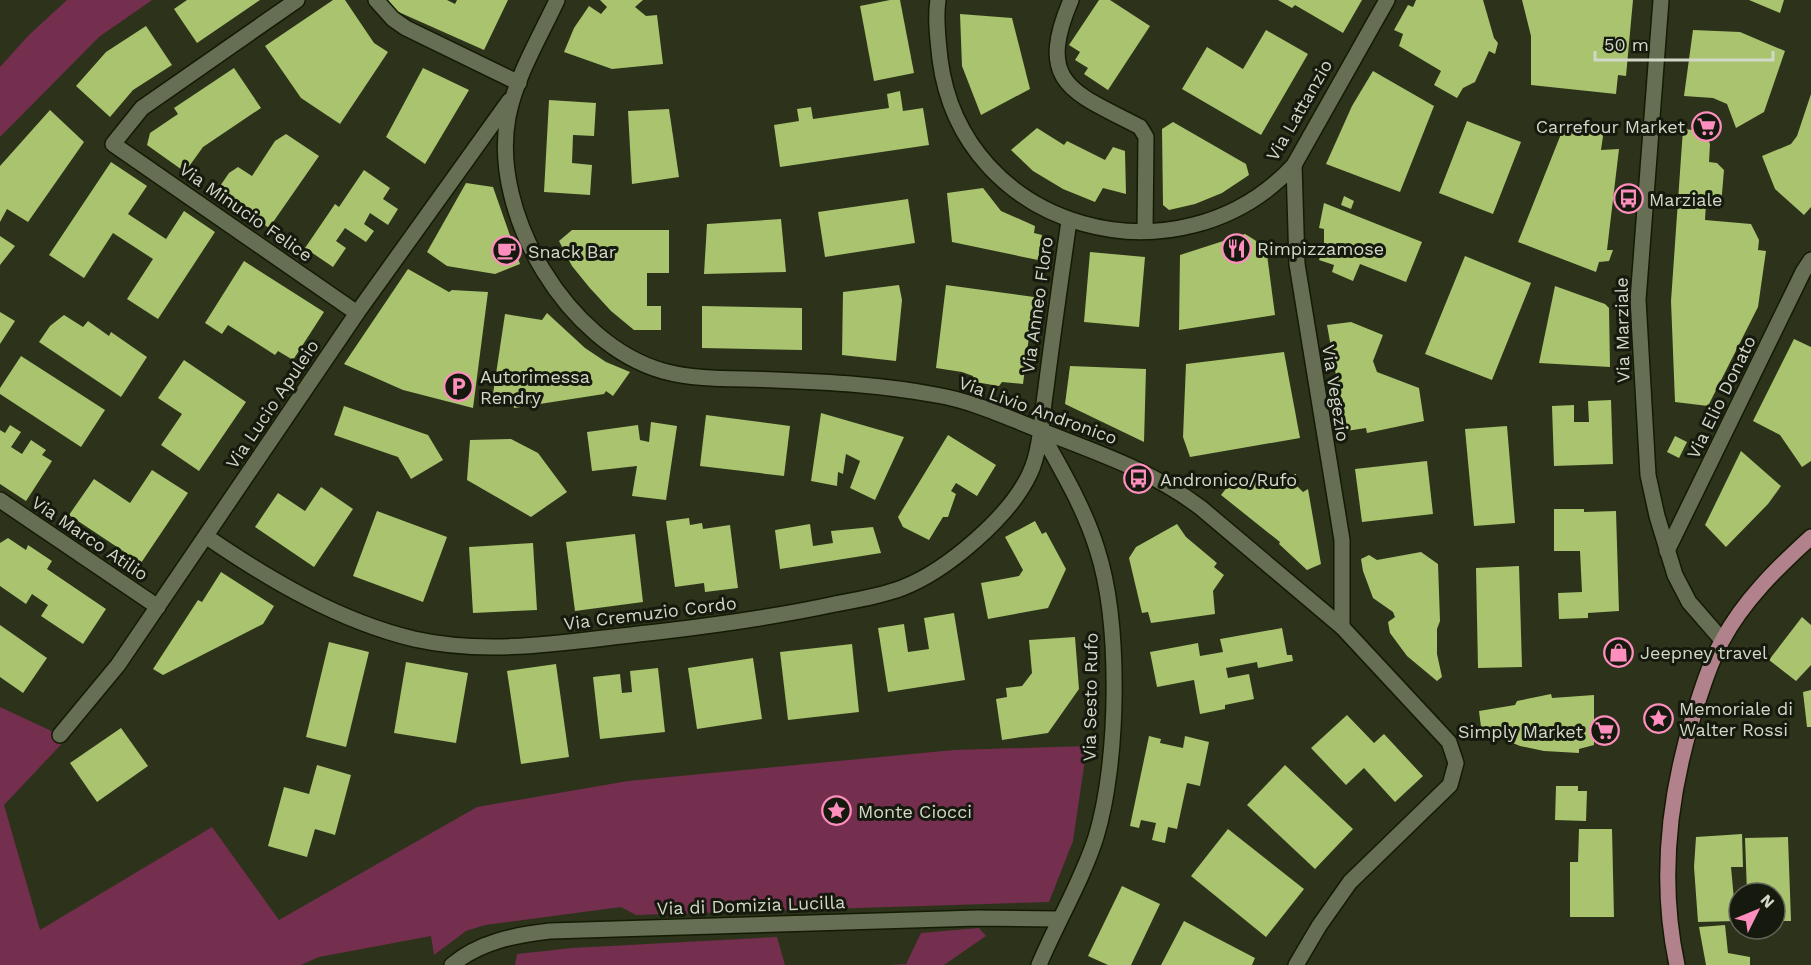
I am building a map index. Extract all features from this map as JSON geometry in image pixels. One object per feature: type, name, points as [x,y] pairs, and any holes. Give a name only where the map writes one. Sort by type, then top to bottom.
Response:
[{"type":"main road","points":[[1677,965],[1667,889],[1670,817],[1683,747],[1722,640],[1759,589],[1811,537]]},
{"type":"street","name":"Via Minucio Felice","points":[[297,0],[142,108],[113,144],[357,313]]},
{"type":"street","points":[[376,0],[393,19],[406,28],[517,88],[557,0]]},
{"type":"street","name":"Via Lattanzio","points":[[938,0],[938,42],[949,99],[966,136],[992,171],[1014,191],[1034,204],[1069,221],[1145,231],[1200,225],[1231,213],[1269,190],[1294,165],[1387,0]]},
{"type":"street","points":[[1071,0],[1057,36],[1058,66],[1071,88],[1140,127],[1146,137],[1145,231]]},
{"type":"street","name":"Via Marziale","points":[[1661,0],[1638,300],[1648,475],[1666,552],[1689,602],[1722,640]]},
{"type":"street","name":"Via Lucio Apuleio","points":[[60,735],[118,665],[357,313],[517,88]]},
{"type":"street","name":"Via Livio Andronico","points":[[517,88],[507,131],[508,166],[520,218],[529,243],[552,286],[567,306],[592,330],[619,349],[661,370],[675,373],[706,377],[818,381],[939,395],[977,405],[1129,464],[1179,491],[1217,520],[1342,627],[1449,742],[1456,763],[1450,785],[1350,882],[1319,926],[1296,965]]},
{"type":"street","name":"Via Vegezio","points":[[1294,165],[1297,264],[1342,540],[1342,627]]},
{"type":"street","name":"Via Anneo Floro","points":[[1040,431],[1069,221]]},
{"type":"street","name":"Via Elio Donato","points":[[1666,552],[1803,272],[1811,260]]},
{"type":"street","name":"Via Cremuzio Cordo","points":[[207,537],[272,580],[369,627],[417,639],[464,646],[542,646],[731,623],[816,608],[900,589],[935,571],[995,521],[1016,495],[1030,473],[1040,431]]},
{"type":"street","name":"Via Sesto Rufo","points":[[1039,965],[1058,919],[1083,870],[1102,812],[1109,766],[1112,712],[1112,649],[1108,603],[1097,549],[1069,483],[1040,431]]},
{"type":"street","name":"Via Marco Atilio","points":[[0,500],[158,607]]},
{"type":"street","name":"Via di Domizia Lucilla","points":[[452,965],[471,951],[495,942],[550,931],[978,918],[1058,919]]},
{"type":"shaded area","points":[[67,0],[152,0],[99,37],[0,137],[0,67],[29,35]]},
{"type":"shaded area","points":[[0,707],[60,735],[71,734],[4,805],[40,930],[212,827],[279,920],[477,807],[628,781],[954,750],[1087,746],[1073,841],[1049,902],[636,915],[621,907],[485,925],[466,931],[434,955],[431,936],[319,957],[301,965],[0,965]]},
{"type":"shaded area","points":[[979,928],[986,936],[944,965],[889,965],[906,964],[921,933]]},
{"type":"shaded area","points":[[777,937],[785,965],[515,965],[517,954],[572,948]]},
{"type":"building","points":[[187,0],[260,0],[197,43],[174,9]]},
{"type":"building","points":[[333,0],[345,0],[374,43],[388,52],[340,124],[301,98],[265,46]]},
{"type":"building","points":[[388,0],[447,0],[455,4],[457,0],[508,0],[484,50],[394,10]]},
{"type":"building","points":[[600,0],[643,0],[635,7],[646,16],[657,15],[663,64],[612,69],[564,52],[574,28],[589,6],[601,14],[607,7]]},
{"type":"building","points":[[900,0],[914,73],[874,81],[860,6]]},
{"type":"building","points":[[1099,0],[1110,0],[1150,26],[1108,90],[1084,74],[1088,68],[1075,60],[1080,52],[1069,45]]},
{"type":"building","points":[[1278,0],[1362,0],[1343,33],[1295,5],[1292,8]]},
{"type":"building","points":[[1416,0],[1483,0],[1494,38],[1498,43],[1495,54],[1489,51],[1475,82],[1463,88],[1457,98],[1434,85],[1441,71],[1399,46],[1403,34],[1394,30],[1408,5],[1413,7]]},
{"type":"building","points":[[1522,0],[1633,0],[1626,76],[1618,75],[1616,94],[1531,85],[1531,36]]},
{"type":"building","points":[[1749,0],[1784,0],[1780,13]]},
{"type":"building","points":[[960,14],[1012,18],[1030,89],[981,115],[962,66]]},
{"type":"building","points":[[146,26],[172,65],[133,90],[110,117],[76,86],[106,52]]},
{"type":"building","points":[[1266,30],[1308,54],[1261,135],[1182,89],[1207,47],[1243,69]]},
{"type":"building","points":[[1693,30],[1740,32],[1785,51],[1764,112],[1736,128],[1727,104],[1713,98],[1684,96]]},
{"type":"building","points":[[234,68],[261,108],[203,147],[185,172],[147,145],[150,133],[178,114],[174,108]]},
{"type":"building","points":[[423,68],[469,90],[425,164],[386,137]]},
{"type":"building","points":[[1373,71],[1434,106],[1400,192],[1326,164],[1352,106]]},
{"type":"building","points":[[900,91],[903,111],[923,108],[929,145],[780,167],[774,125],[799,121],[797,109],[811,107],[813,119],[889,108],[887,94]]},
{"type":"building","points":[[1811,94],[1811,207],[1804,215],[1775,189],[1762,156],[1791,144],[1797,136]]},
{"type":"building","points":[[549,100],[596,103],[594,136],[573,135],[572,163],[592,165],[590,195],[544,192]]},
{"type":"building","points":[[669,109],[679,177],[632,184],[628,111]]},
{"type":"building","points":[[50,110],[84,142],[28,222],[7,209],[0,222],[0,166]]},
{"type":"building","points":[[1467,121],[1521,142],[1493,214],[1439,193]]},
{"type":"building","points":[[1173,122],[1246,164],[1249,175],[1222,193],[1195,204],[1169,210],[1163,205],[1162,129]]},
{"type":"building","points":[[1565,124],[1604,129],[1601,150],[1619,149],[1607,250],[1613,250],[1609,261],[1599,262],[1596,272],[1518,242]]},
{"type":"building","points":[[1037,128],[1064,145],[1067,141],[1105,160],[1113,147],[1125,151],[1126,194],[1103,188],[1095,202],[1063,189],[1033,171],[1011,150]]},
{"type":"building","points":[[1683,129],[1704,131],[1710,144],[1709,162],[1717,163],[1724,170],[1721,205],[1706,203],[1705,220],[1751,224],[1759,240],[1758,250],[1766,251],[1758,307],[1708,406],[1675,402],[1671,301]]},
{"type":"building","points":[[286,134],[319,156],[269,228],[216,192],[229,173],[238,167],[252,176],[275,141]]},
{"type":"building","points":[[111,162],[147,186],[128,214],[166,239],[184,211],[215,232],[158,319],[127,299],[153,259],[113,233],[84,278],[49,255]]},
{"type":"building","points":[[364,170],[390,188],[383,199],[398,209],[388,225],[370,213],[364,224],[374,231],[366,242],[345,228],[336,241],[346,248],[333,267],[305,248],[335,204],[339,207]]},
{"type":"building","points":[[466,183],[493,187],[520,264],[495,274],[447,266],[427,252]]},
{"type":"building","points":[[983,188],[1001,211],[1035,226],[1034,233],[1042,235],[1038,260],[952,242],[947,193]]},
{"type":"building","points":[[1344,196],[1354,201],[1351,209],[1341,205]]},
{"type":"building","points":[[908,199],[915,243],[825,257],[818,212]]},
{"type":"building","points":[[1324,203],[1422,242],[1406,282],[1360,264],[1353,281],[1332,272],[1334,265],[1319,260],[1324,245],[1324,229],[1319,228]]},
{"type":"building","points":[[781,219],[786,272],[704,274],[707,224]]},
{"type":"building","points":[[572,230],[669,230],[669,273],[647,273],[647,306],[661,306],[661,330],[634,330],[611,311],[589,287],[572,266],[559,241]]},
{"type":"building","points":[[1245,234],[1266,247],[1275,315],[1179,330],[1180,255]]},
{"type":"building","points":[[0,236],[15,246],[0,265]]},
{"type":"building","points":[[1090,252],[1145,257],[1139,327],[1084,322]]},
{"type":"building","points":[[1465,256],[1531,283],[1492,380],[1425,354]]},
{"type":"building","points":[[244,261],[324,312],[293,360],[278,351],[275,355],[228,325],[222,334],[205,323]]},
{"type":"building","points":[[408,269],[449,292],[452,290],[488,292],[473,408],[403,390],[344,364]]},
{"type":"building","points":[[899,285],[902,300],[896,361],[842,355],[843,292]]},
{"type":"building","points":[[946,285],[1034,297],[1023,384],[1002,382],[999,386],[975,382],[973,376],[962,372],[936,368]]},
{"type":"building","points":[[1555,286],[1605,304],[1609,308],[1610,367],[1539,363]]},
{"type":"building","points":[[702,306],[802,308],[802,350],[702,348]]},
{"type":"building","points":[[0,312],[15,321],[0,344]]},
{"type":"building","points":[[547,313],[585,348],[606,362],[630,372],[613,396],[606,391],[604,394],[514,408],[512,397],[493,394],[505,314],[542,320]]},
{"type":"building","points":[[64,315],[83,327],[88,321],[109,336],[111,332],[147,357],[121,397],[39,342],[50,326]]},
{"type":"building","points":[[1351,322],[1383,335],[1373,361],[1377,372],[1419,388],[1424,421],[1367,433],[1366,428],[1346,431],[1327,325]]},
{"type":"building","points":[[1794,339],[1811,347],[1811,461],[1802,467],[1780,435],[1753,421]]},
{"type":"building","points":[[1284,352],[1300,438],[1190,457],[1183,437],[1186,364]]},
{"type":"building","points":[[21,356],[105,410],[81,447],[0,394],[0,388]]},
{"type":"building","points":[[184,360],[246,402],[199,471],[161,445],[182,414],[158,398]]},
{"type":"building","points":[[1070,366],[1146,369],[1144,442],[1065,404]]},
{"type":"building","points":[[1611,400],[1613,464],[1554,466],[1552,406],[1574,405],[1574,422],[1589,422],[1588,401]]},
{"type":"building","points":[[344,406],[428,435],[443,460],[411,479],[398,457],[334,435]]},
{"type":"building","points":[[821,413],[904,437],[875,500],[850,488],[860,461],[846,454],[843,474],[838,472],[837,486],[811,481]]},
{"type":"building","points":[[706,415],[790,426],[784,476],[700,466]]},
{"type":"building","points":[[651,422],[677,426],[666,500],[632,496],[637,466],[592,471],[587,432],[638,425],[640,440],[649,442]]},
{"type":"building","points":[[10,425],[21,432],[11,447],[22,454],[31,440],[46,450],[42,455],[52,461],[26,501],[0,484],[0,430],[5,433]]},
{"type":"building","points":[[1507,426],[1515,523],[1474,526],[1465,429]]},
{"type":"building","points":[[948,435],[996,465],[977,496],[956,483],[951,491],[956,494],[948,517],[943,517],[929,540],[903,527],[898,517]]},
{"type":"building","points":[[1675,436],[1687,442],[1679,458],[1667,452]]},
{"type":"building","points":[[511,439],[538,453],[567,492],[531,517],[467,480],[470,440]]},
{"type":"building","points":[[1741,451],[1781,486],[1768,504],[1726,547],[1705,525]]},
{"type":"building","points":[[1427,461],[1433,514],[1362,522],[1355,469]]},
{"type":"building","points":[[152,470],[188,493],[141,563],[69,515],[94,479],[130,503]]},
{"type":"building","points":[[1296,474],[1296,485],[1303,492],[1308,489],[1321,564],[1307,570],[1279,544],[1280,542],[1221,495],[1228,486]]},
{"type":"building","points":[[321,487],[353,509],[314,567],[255,527],[278,493],[305,511]]},
{"type":"building","points":[[1554,509],[1584,509],[1584,512],[1616,511],[1619,611],[1588,613],[1588,618],[1559,619],[1558,593],[1582,592],[1580,551],[1554,551]]},
{"type":"building","points":[[377,511],[447,537],[423,602],[353,576]]},
{"type":"building","points":[[689,518],[690,525],[702,523],[703,529],[730,525],[738,588],[705,592],[704,583],[675,587],[666,521]]},
{"type":"building","points":[[1035,521],[1042,534],[1046,532],[1066,569],[1048,608],[988,619],[981,583],[1019,576],[1023,570],[1005,537]]},
{"type":"building","points":[[810,524],[813,546],[833,543],[831,531],[873,527],[881,553],[780,569],[775,530]]},
{"type":"building","points":[[1177,524],[1186,537],[1217,563],[1214,567],[1224,575],[1213,591],[1215,614],[1151,623],[1148,612],[1142,613],[1129,558],[1136,547]]},
{"type":"building","points":[[635,534],[643,602],[575,611],[566,542]]},
{"type":"building","points":[[8,538],[26,550],[28,545],[52,561],[47,569],[106,609],[83,644],[41,616],[48,605],[32,594],[26,604],[0,586],[0,543]]},
{"type":"building","points":[[533,543],[537,610],[473,613],[469,547]]},
{"type":"building","points":[[1421,552],[1438,564],[1440,621],[1437,629],[1437,654],[1442,677],[1437,681],[1407,656],[1390,633],[1388,622],[1395,617],[1393,612],[1373,598],[1361,559],[1369,555],[1377,560]]},
{"type":"building","points":[[1519,566],[1522,667],[1478,668],[1476,568]]},
{"type":"building","points":[[221,572],[274,606],[263,624],[163,675],[153,669],[198,600],[202,602]]},
{"type":"building","points":[[954,613],[965,680],[888,692],[878,628],[904,624],[908,652],[929,649],[924,618]]},
{"type":"building","points":[[1802,617],[1811,625],[1811,665],[1796,681],[1769,660]]},
{"type":"building","points":[[0,625],[47,658],[23,693],[0,677]]},
{"type":"building","points":[[1282,628],[1287,655],[1292,655],[1293,661],[1258,668],[1257,662],[1226,668],[1228,678],[1249,674],[1254,699],[1225,705],[1225,709],[1200,714],[1194,680],[1157,687],[1150,652],[1198,643],[1200,656],[1223,652],[1220,639]]},
{"type":"building","points":[[1075,637],[1079,689],[1048,733],[1002,740],[996,699],[1007,697],[1006,688],[1022,686],[1032,673],[1029,640]]},
{"type":"building","points":[[329,642],[369,652],[346,747],[306,737]]},
{"type":"building","points":[[852,644],[859,712],[788,720],[780,652]]},
{"type":"building","points":[[753,658],[762,719],[697,729],[688,668]]},
{"type":"building","points":[[406,662],[468,673],[456,743],[394,733]]},
{"type":"building","points":[[556,664],[569,757],[521,764],[507,671]]},
{"type":"building","points":[[658,668],[665,732],[600,739],[593,677],[620,674],[622,693],[632,692],[630,671]]},
{"type":"building","points":[[1811,690],[1811,727],[1807,727],[1803,692]]},
{"type":"building","points":[[1551,694],[1552,698],[1594,695],[1594,745],[1579,749],[1579,753],[1544,751],[1520,746],[1484,731],[1481,727],[1479,711],[1515,705],[1517,701]]},
{"type":"building","points":[[1347,715],[1374,743],[1384,734],[1423,776],[1395,802],[1364,768],[1346,785],[1311,748]]},
{"type":"building","points":[[121,728],[148,766],[97,802],[70,763]]},
{"type":"building","points":[[1149,736],[1161,739],[1160,743],[1183,748],[1185,736],[1209,742],[1200,786],[1187,783],[1177,829],[1168,827],[1165,843],[1152,840],[1156,823],[1141,820],[1139,828],[1130,826]]},
{"type":"building","points":[[317,765],[351,775],[335,835],[315,829],[307,857],[268,846],[284,787],[309,794]]},
{"type":"building","points":[[1285,765],[1353,829],[1315,869],[1247,805]]},
{"type":"building","points":[[1556,786],[1578,786],[1578,791],[1587,791],[1586,821],[1555,820]]},
{"type":"building","points":[[1228,829],[1304,889],[1266,937],[1191,876]]},
{"type":"building","points":[[1579,829],[1612,829],[1614,917],[1570,917],[1570,862],[1578,862]]},
{"type":"building","points":[[1742,834],[1743,867],[1731,867],[1732,881],[1727,881],[1727,921],[1698,922],[1694,867],[1696,837]]},
{"type":"building","points":[[1788,837],[1791,921],[1787,921],[1787,881],[1747,881],[1745,838]]},
{"type":"building","points":[[1122,886],[1160,904],[1131,965],[1108,965],[1088,956]]},
{"type":"building","points":[[1184,921],[1255,958],[1252,965],[1161,965]]},
{"type":"building","points":[[1725,925],[1728,953],[1750,957],[1750,965],[1706,965],[1699,927]]},
{"type":"place","name":"Carrefour Market","points":[[1706,126]]},
{"type":"place","name":"Marziale","points":[[1628,199]]},
{"type":"place","name":"Rimpizzamose","points":[[1236,248]]},
{"type":"place","name":"Snack Bar","points":[[507,251]]},
{"type":"place","name":"Autorimessa Rendry","points":[[459,386]]},
{"type":"place","name":"Andronico/Rufo","points":[[1139,479]]},
{"type":"place","name":"Jeepney travel","points":[[1619,652]]},
{"type":"place","name":"Memoriale di Walter Rossi","points":[[1658,718]]},
{"type":"place","name":"Simply Market","points":[[1604,731]]},
{"type":"place","name":"Monte Ciocci","points":[[837,811]]}]
